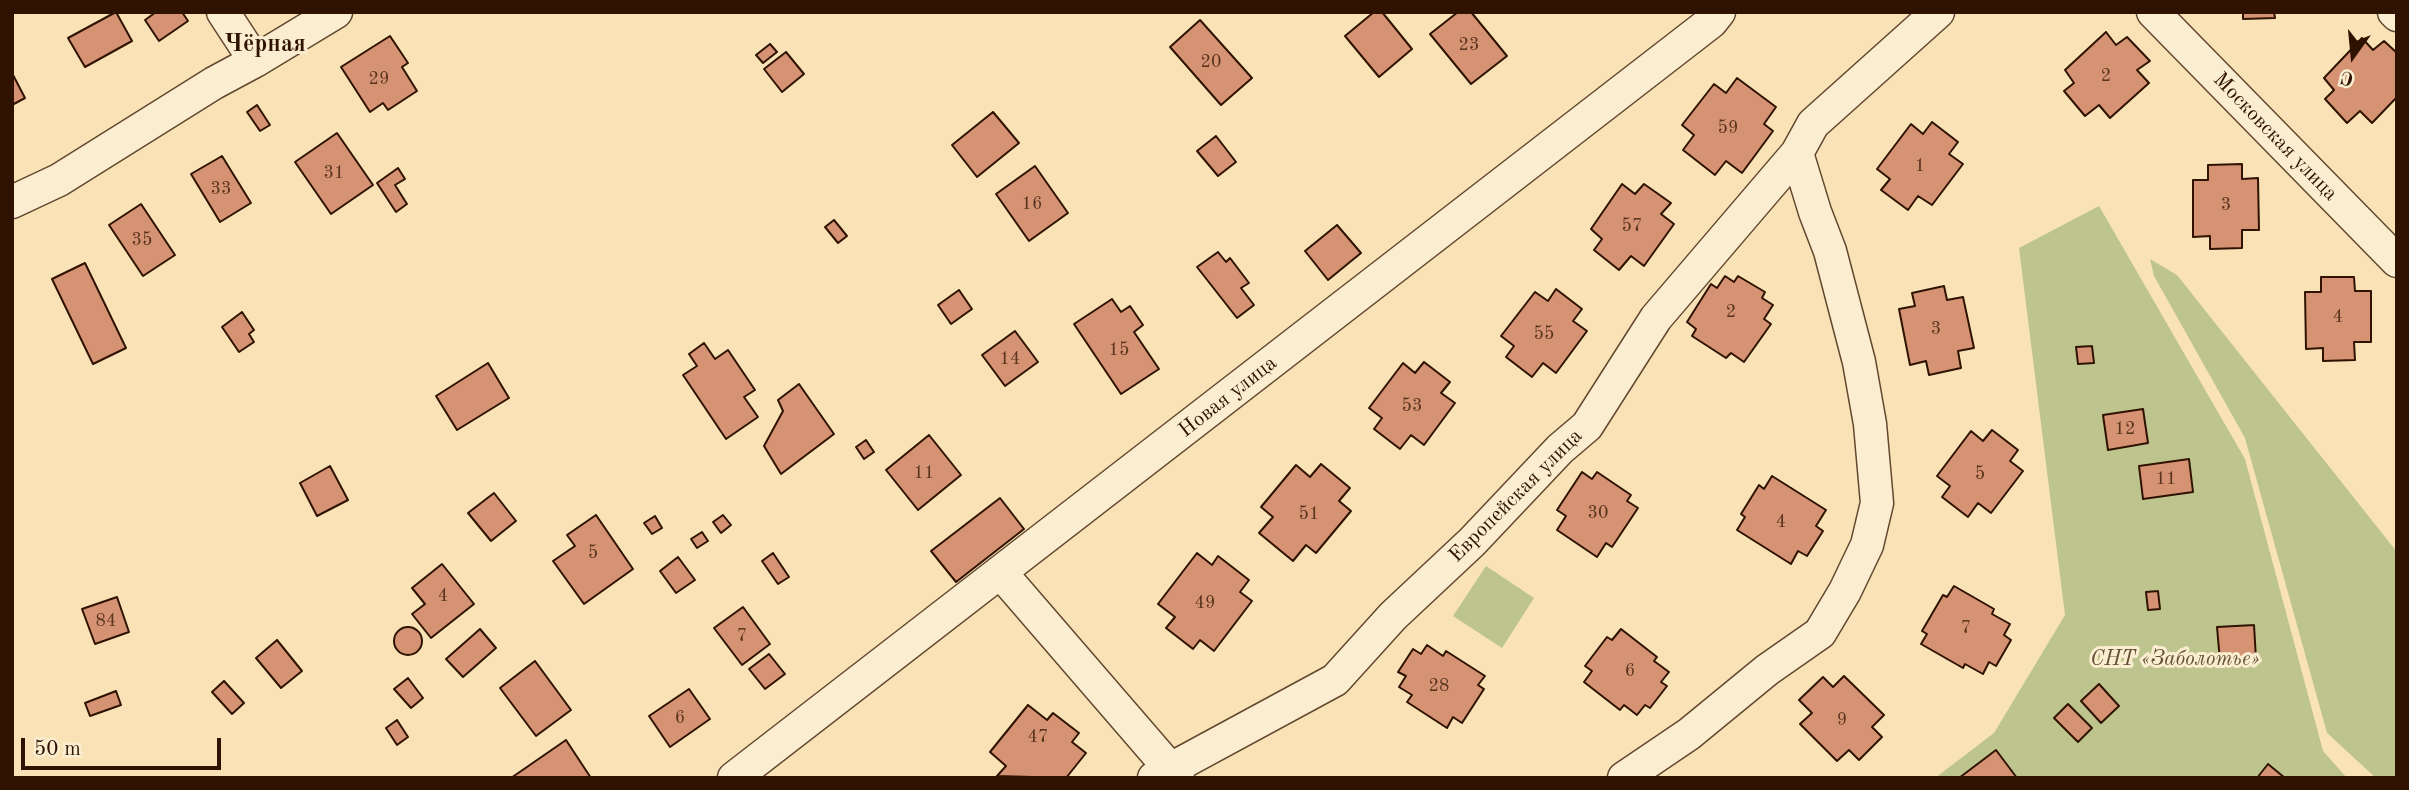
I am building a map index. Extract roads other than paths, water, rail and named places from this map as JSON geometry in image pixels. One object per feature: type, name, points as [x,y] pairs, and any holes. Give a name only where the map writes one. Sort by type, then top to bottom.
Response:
[{"type":"street","points":[[223,12],[255,61]]},
{"type":"street","points":[[12,202],[60,180],[214,83],[336,12]]},
{"type":"street","name":"Новая улица","points":[[734,778],[1711,22],[1718,12]]},
{"type":"street","name":"Европейская улица","points":[[1001,573],[1167,774],[1335,680],[1393,616],[1472,541],[1560,449],[1587,426],[1656,318],[1797,153],[1813,124],[1938,12]]},
{"type":"street","name":"Московская улица","points":[[2153,12],[2397,261]]},
{"type":"street","points":[[1624,778],[1689,734],[1767,670],[1819,633],[1845,591],[1867,545],[1877,503],[1870,424],[1859,362],[1830,251],[1797,153]]},
{"type":"district","name":"Чёрная","points":[[265,45]]},
{"type":"park label","name":"СНТ «Заболотье»","points":[[2175,659]]}]
